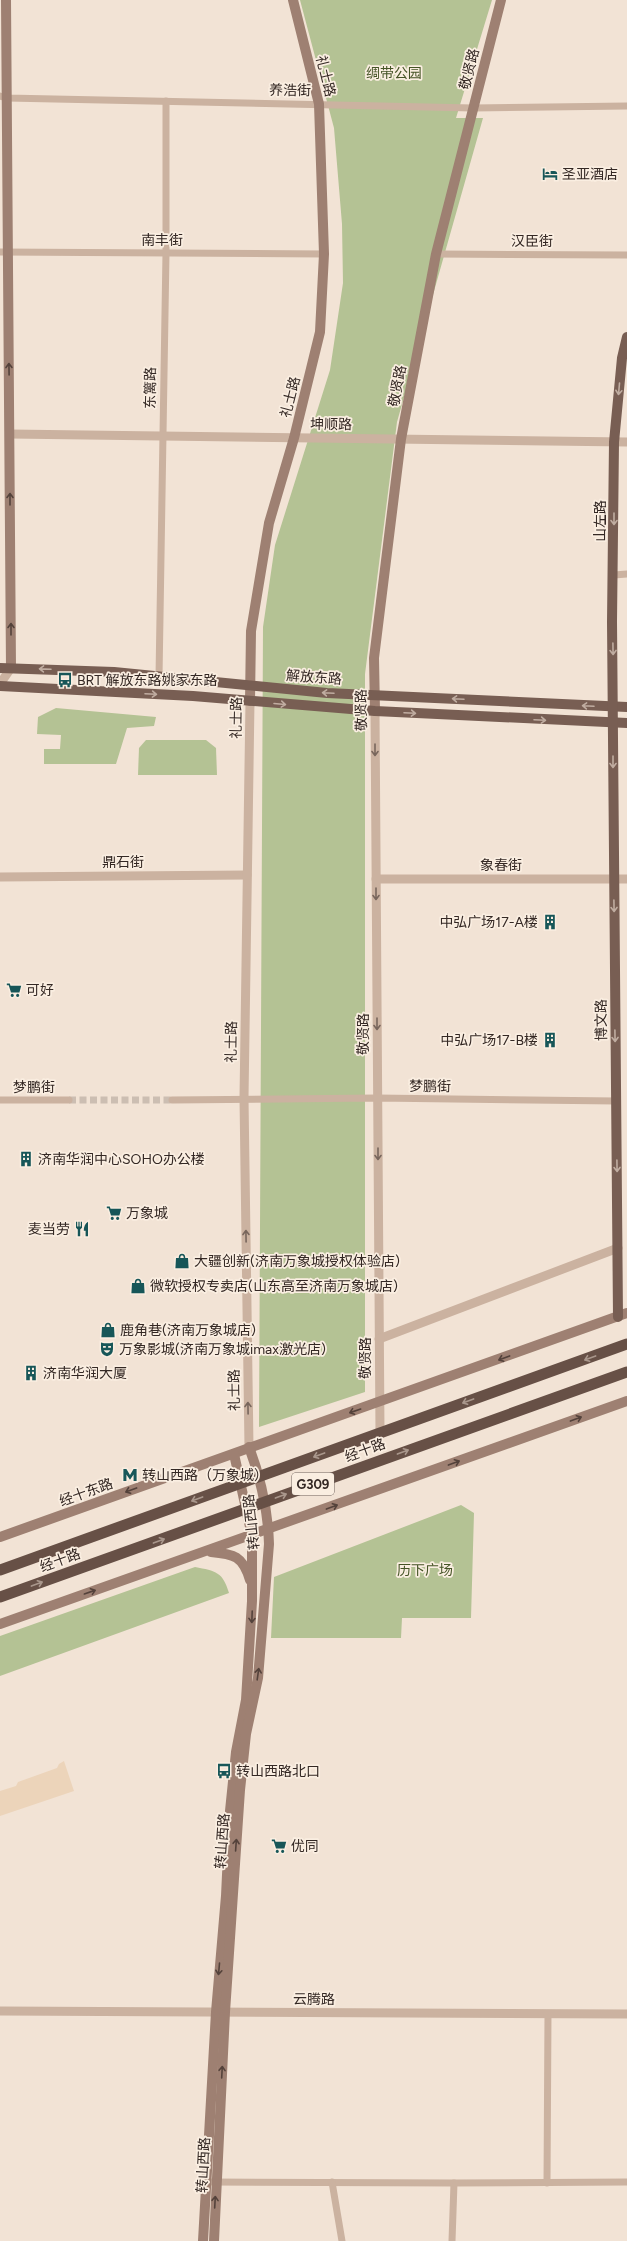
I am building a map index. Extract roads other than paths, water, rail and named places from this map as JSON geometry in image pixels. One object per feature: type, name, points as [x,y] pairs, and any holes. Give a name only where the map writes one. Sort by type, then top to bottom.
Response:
[{"type":"highway","name":"经十路","points":[[0,1570],[627,1344]]},
{"type":"highway","name":"经十路","points":[[0,1598],[627,1372]]},
{"type":"main road","points":[[6,0],[3,97],[4,252],[10,434],[11,668]]},
{"type":"main road","name":"礼士路","points":[[250,701],[251,631],[269,522],[294,438],[320,332],[324,254],[319,104],[293,0]]},
{"type":"main road","name":"敬贤路","points":[[375,711],[374,658],[401,439],[436,254],[501,0]]},
{"type":"main road","name":"山左路","points":[[613,723],[614,442],[622,358],[627,337]]},
{"type":"main road","name":"解放东路","points":[[0,668],[114,672],[250,686],[374,695],[627,707]]},
{"type":"main road","name":"解放东路","points":[[0,685],[188,695],[375,711],[627,723]]},
{"type":"main road","name":"博文路","points":[[613,723],[618,1248],[623,1315]]},
{"type":"main road","points":[[249,1448],[623,1315]]},
{"type":"main road","points":[[0,1624],[269,1530],[627,1401]]},
{"type":"main road","name":"经十东路","points":[[0,1537],[249,1448]]},
{"type":"main road","name":"转山西路","points":[[220,2012],[246,1734],[258,1678],[267,1590],[269,1530],[260,1476],[249,1448]]},
{"type":"main road","name":"转山西路","points":[[203,2241],[211,2182],[230,1811],[236,1752],[246,1700],[250,1650],[252,1536],[234,1454]]},
{"type":"main road","points":[[207,1552],[226,1553],[239,1558],[247,1569],[252,1588]]},
{"type":"main road","name":"转山西路","points":[[211,2182],[214,2241]]},
{"type":"street","name":"养浩街","points":[[3,97],[473,108],[627,106]]},
{"type":"street","name":"东篱路","points":[[159,676],[166,253],[166,101]]},
{"type":"street","name":"南丰街","points":[[4,252],[324,254]]},
{"type":"street","name":"汉臣街","points":[[436,254],[627,255]]},
{"type":"street","name":"坤顺路","points":[[10,434],[627,442]]},
{"type":"street","points":[[614,574],[627,574]]},
{"type":"street","points":[[0,685],[11,668]]},
{"type":"street","name":"礼士路","points":[[249,1448],[244,1098],[250,701]]},
{"type":"street","name":"敬贤路","points":[[375,711],[380,1433]]},
{"type":"street","name":"鼎石街","points":[[0,877],[247,875]]},
{"type":"street","name":"象春街","points":[[376,879],[627,880]]},
{"type":"street","name":"梦鹏街","points":[[172,1100],[244,1098],[377,1098],[616,1101]]},
{"type":"street","name":"梦鹏街","points":[[0,1100],[69,1100]]},
{"type":"street","points":[[379,1340],[618,1248]]},
{"type":"street","name":"云腾路","points":[[0,2011],[627,2014]]},
{"type":"street","points":[[546,2183],[548,2014]]},
{"type":"street","points":[[211,2182],[627,2182]]},
{"type":"street","points":[[332,2182],[342,2241]]},
{"type":"street","points":[[452,2241],[454,2183]]},
{"type":"tunnel","points":[[69,1100],[172,1100]]},
{"type":"place","name":"圣亚酒店","points":[[550,174]]},
{"type":"place","name":"BRT 解放东路姚家东路","points":[[65,680]]},
{"type":"place","name":"中弘广场17-A楼","points":[[550,922]]},
{"type":"place","name":"可好","points":[[14,990]]},
{"type":"place","name":"中弘广场17-B楼","points":[[550,1040]]},
{"type":"place","name":"济南华润中心SOHO办公楼","points":[[26,1159]]},
{"type":"place","name":"万象城","points":[[114,1213]]},
{"type":"place","name":"麦当劳","points":[[82,1229]]},
{"type":"place","name":"大疆创新(济南万象城授权体验店)","points":[[182,1261]]},
{"type":"place","name":"微软授权专卖店(山东高至济南万象城店)","points":[[138,1286]]},
{"type":"place","name":"鹿角巷(济南万象城店)","points":[[108,1330]]},
{"type":"place","name":"万象影城(济南万象城imax激光店)","points":[[107,1349]]},
{"type":"place","name":"济南华润大厦","points":[[31,1373]]},
{"type":"place","name":"转山西路（万象城）","points":[[130,1475]]},
{"type":"place","name":"转山西路北口","points":[[224,1771]]},
{"type":"place","name":"优同","points":[[279,1846]]},
{"type":"park label","name":"绸带公园","points":[[394,73]]},
{"type":"park label","name":"历下广场","points":[[425,1570]]}]
